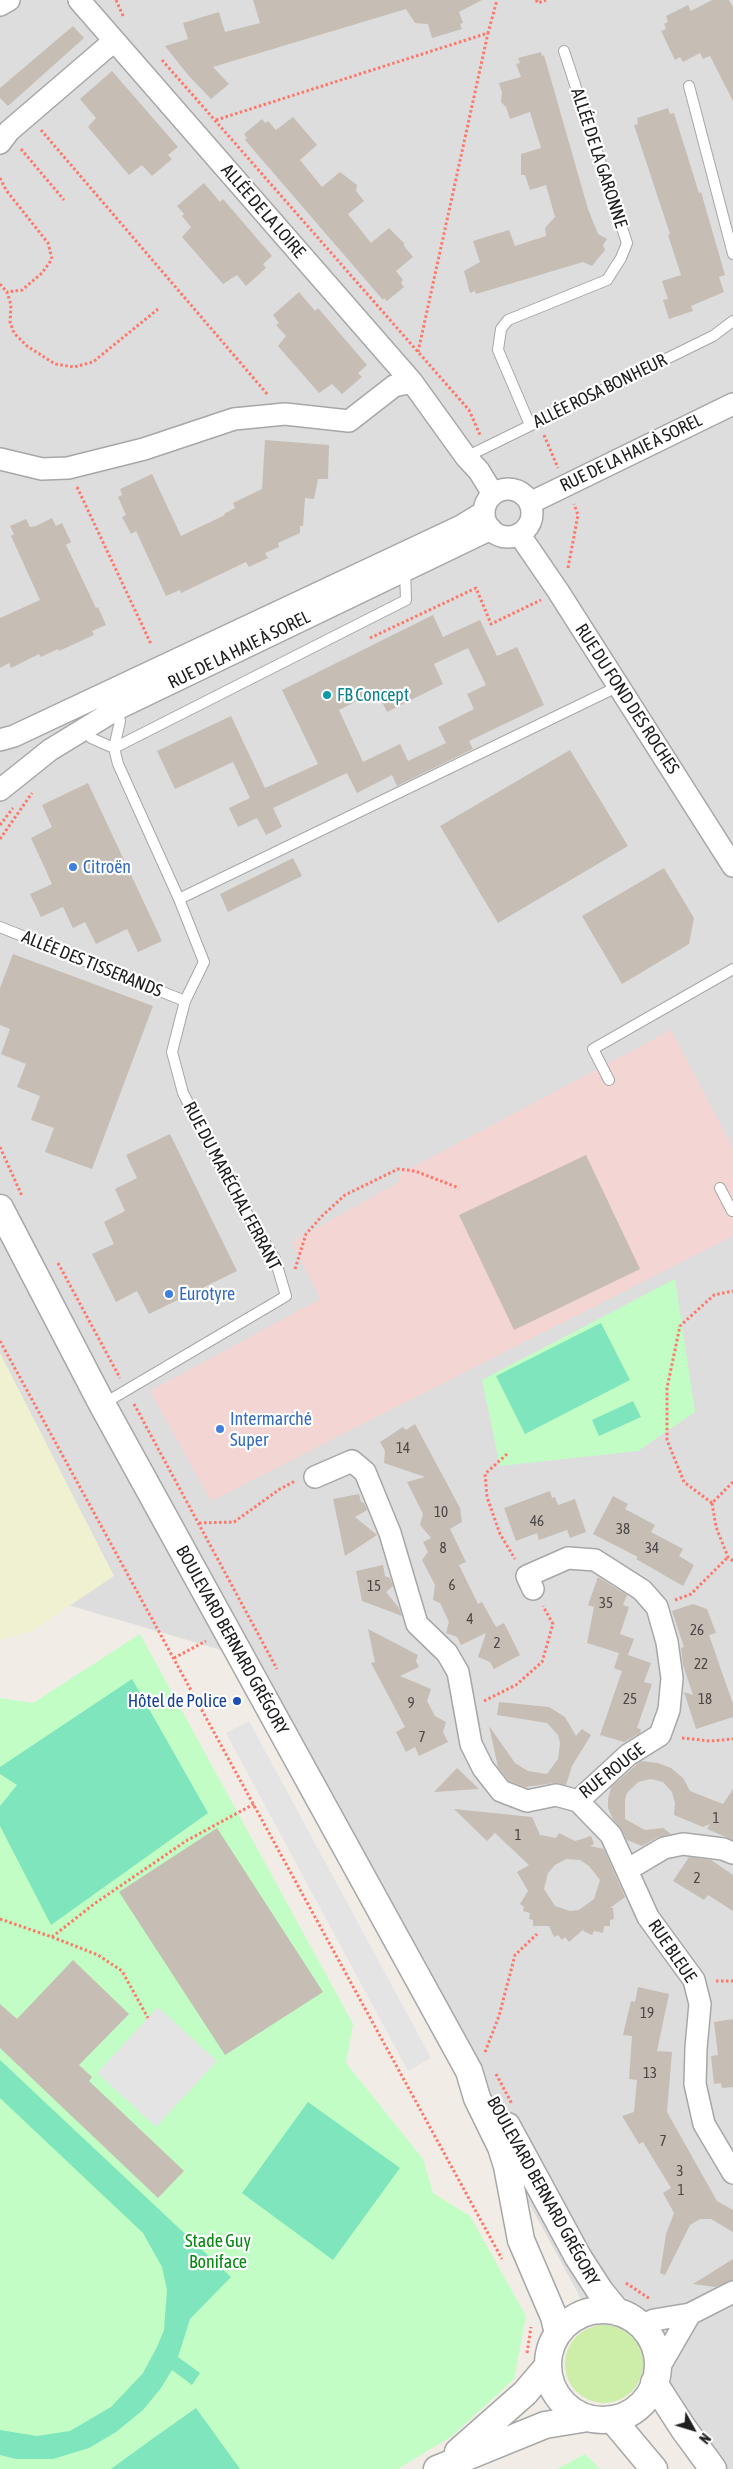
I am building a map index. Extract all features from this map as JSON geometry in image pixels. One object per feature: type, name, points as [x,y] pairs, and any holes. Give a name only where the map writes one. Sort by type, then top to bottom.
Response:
[{"type":"street","points":[[0,5],[9,0]]},
{"type":"street","name":"ALLÉE DE LA LOIRE","points":[[79,0],[412,382],[466,457],[479,471],[489,512]]},
{"type":"street","points":[[6,149],[9,131],[114,41]]},
{"type":"street","points":[[0,459],[42,469],[68,468],[144,449],[234,418],[285,414],[349,420],[394,386],[412,382]]},
{"type":"street","name":"RUE DE LA HAIE À SOREL","points":[[530,503],[733,404]]},
{"type":"street","points":[[502,489],[511,489],[526,496],[530,503],[532,514],[530,522],[519,534],[506,537],[489,512],[502,489]]},
{"type":"street","name":"RUE DE LA HAIE À SOREL","points":[[0,790],[28,766],[83,728],[117,709],[405,570],[489,512]]},
{"type":"street","name":"RUE DE LA HAIE À SOREL","points":[[0,740],[14,736],[489,512]]},
{"type":"street","name":"RUE DU FOND DES ROCHES","points":[[519,534],[619,686],[733,866]]},
{"type":"street","name":"BOULEVARD BERNARD GRÉGORY","points":[[0,1208],[102,1404],[484,2063],[488,2092],[578,2257],[600,2291],[617,2312]]},
{"type":"street","name":"RUE ROUGE","points":[[307,1478],[352,1461],[365,1472],[390,1533],[417,1624],[447,1653],[458,1672],[471,1744],[483,1768],[501,1791],[527,1801],[556,1795],[578,1801],[628,1755],[660,1735],[669,1710],[672,1678],[666,1642],[657,1607],[642,1590],[595,1560],[568,1558],[530,1582]]},
{"type":"street","name":"RUE BLEUE","points":[[578,1801],[611,1835],[648,1917],[694,1980],[700,2004],[695,2084],[704,2124],[733,2172]]},
{"type":"street","points":[[627,1870],[664,1848],[683,1844],[723,1849],[733,1854]]},
{"type":"street","name":"BOULEVARD BERNARD GRÉGORY","points":[[484,2063],[477,2098],[501,2147],[521,2240],[554,2317],[558,2333]]},
{"type":"street","points":[[642,2326],[680,2316],[733,2292]]},
{"type":"street","points":[[440,2467],[525,2393],[537,2360],[549,2354],[558,2333],[570,2321],[584,2313],[600,2310],[617,2312],[630,2317],[642,2326],[651,2339],[657,2354],[656,2377],[683,2428],[713,2469]]},
{"type":"street","points":[[440,2467],[545,2425],[600,2419],[636,2409],[646,2399],[680,2316]]},
{"type":"street","points":[[537,2360],[564,2404],[575,2413],[600,2419],[654,2469]]},
{"type":"lane","name":"ALLÉE DE LA GARONNE","points":[[530,425],[498,350],[501,330],[508,320],[608,280],[621,258],[627,243],[564,51]]},
{"type":"lane","points":[[689,86],[733,254]]},
{"type":"lane","name":"ALLÉE ROSA BONHEUR","points":[[466,457],[713,336],[733,322]]},
{"type":"lane","points":[[114,748],[406,600],[405,570]]},
{"type":"lane","points":[[179,899],[619,686]]},
{"type":"lane","points":[[114,748],[120,721],[117,709]]},
{"type":"lane","points":[[83,728],[91,738],[114,748]]},
{"type":"lane","name":"RUE DU MARÉCHAL FERRANT","points":[[114,748],[118,764],[179,899],[204,962],[185,1001],[172,1052],[183,1093],[232,1190],[275,1260],[286,1296]]},
{"type":"lane","name":"ALLÉE DES TISSERANDS","points":[[0,927],[185,1001]]},
{"type":"lane","points":[[610,1080],[593,1049],[733,969]]},
{"type":"lane","points":[[720,1188],[732,1211]]},
{"type":"lane","points":[[102,1404],[286,1296]]},
{"type":"path","points":[[116,0],[123,16],[130,24]]},
{"type":"path","points":[[412,382],[488,33],[497,0]]},
{"type":"path","points":[[536,0],[538,3],[546,0]]},
{"type":"path","points":[[191,128],[488,33]]},
{"type":"path","points":[[156,53],[469,410],[485,448]]},
{"type":"path","points":[[28,115],[285,414]]},
{"type":"path","points":[[6,149],[19,147],[64,200]]},
{"type":"path","points":[[0,178],[6,190],[48,243],[52,259],[42,273],[22,290],[7,292]]},
{"type":"path","points":[[0,284],[7,292],[11,305],[10,322],[14,334],[27,346],[55,364],[74,366],[93,362],[158,309]]},
{"type":"path","points":[[68,468],[151,644]]},
{"type":"path","points":[[0,839],[36,787]]},
{"type":"path","points":[[0,1147],[26,1205]]},
{"type":"path","points":[[286,1296],[306,1234],[345,1195],[398,1169],[416,1171],[458,1188]]},
{"type":"path","points":[[57,1262],[278,1670]]},
{"type":"path","points":[[733,1290],[714,1295],[680,1326],[667,1388],[667,1440],[684,1482],[712,1503],[716,1527],[728,1557],[733,1561]]},
{"type":"path","points":[[0,1341],[504,2264]]},
{"type":"path","points":[[465,1710],[516,1686],[542,1662],[553,1624],[500,1534],[487,1497],[485,1474],[507,1454]]},
{"type":"path","points":[[199,1523],[234,1522],[280,1489],[307,1478]]},
{"type":"path","points":[[712,1503],[733,1482]]},
{"type":"path","points":[[657,1607],[692,1594],[728,1557]]},
{"type":"path","points":[[660,1735],[710,1741],[733,1739]]},
{"type":"path","points":[[52,1937],[94,1904],[186,1841],[254,1804]]},
{"type":"path","points":[[0,1919],[98,1955],[122,1971],[148,2018]]},
{"type":"path","points":[[484,2063],[515,1955],[537,1934]]},
{"type":"path","points":[[480,2044],[484,2063],[517,2111]]},
{"type":"path","points":[[622,2280],[669,2311],[680,2316]]},
{"type":"path","points":[[532,2323],[537,2360]]},
{"type":"shaded area","points":[[0,0],[733,0],[733,2469],[727,2469],[597,2328],[228,1652],[0,1585]]},
{"type":"shaded area","points":[[671,1030],[733,1148],[733,1236],[211,1501],[150,1391],[320,1299],[292,1242],[401,1181],[398,1175]]},
{"type":"shaded area","points":[[249,1721],[431,2058],[408,2071],[226,1733]]},
{"type":"shaded area","points":[[158,2007],[217,2061],[156,2127],[97,2073]]},
{"type":"green space","points":[[675,1279],[695,1412],[638,1451],[500,1466],[482,1380]]},
{"type":"green space","points":[[601,1323],[630,1380],[525,1434],[496,1376]]},
{"type":"green space","points":[[0,1353],[114,1576],[32,1631],[0,1640]]},
{"type":"green space","points":[[633,1401],[641,1417],[599,1436],[592,1420]]},
{"type":"green space","name":"Stade Guy Boniface","points":[[140,1634],[353,2024],[346,2063],[423,2159],[433,2193],[470,2216],[526,2316],[514,2379],[452,2436],[398,2469],[0,2469],[0,1698],[33,1703]]},
{"type":"green space","points":[[132,1679],[208,1813],[51,1925],[0,1826],[0,1806],[17,1785],[0,1774],[0,1767]]},
{"type":"green space","points":[[0,2060],[231,2277],[190,2319],[178,2357],[200,2373],[192,2385],[172,2370],[161,2388],[143,2410],[116,2432],[89,2448],[53,2459],[16,2459],[0,2455],[0,2430],[37,2436],[70,2431],[111,2407],[143,2373],[157,2347],[164,2330],[167,2290],[162,2267],[143,2233],[0,2098]]},
{"type":"green space","points":[[308,2102],[400,2168],[333,2260],[242,2193]]},
{"type":"green space","points":[[604,2325],[619,2328],[632,2336],[640,2349],[643,2364],[640,2379],[632,2392],[619,2400],[604,2403],[589,2400],[576,2392],[568,2379],[565,2364],[568,2349],[576,2336],[589,2328]]},
{"type":"green space","points":[[196,2408],[240,2469],[111,2469],[148,2442]]},
{"type":"green space","points":[[585,2454],[600,2469],[557,2469]]},
{"type":"building","points":[[253,0],[482,0],[459,12],[463,23],[460,24],[462,29],[432,38],[428,24],[415,23],[406,9],[213,67],[229,84],[211,99],[188,75],[165,46],[188,39],[183,23],[219,12],[225,32],[260,23]]},
{"type":"building","points":[[712,0],[729,0],[733,7],[733,101],[710,56],[703,59],[700,53],[683,62],[680,57],[675,60],[661,31],[666,29],[664,24],[668,22],[666,16],[688,5],[691,11]]},
{"type":"building","points":[[73,26],[84,38],[8,106],[0,98],[0,88]]},
{"type":"building","points":[[541,52],[542,56],[544,55],[588,209],[598,234],[607,239],[603,245],[605,250],[592,266],[583,262],[476,294],[475,291],[470,293],[464,271],[480,262],[473,241],[509,230],[515,246],[546,236],[545,228],[555,217],[546,185],[530,190],[525,175],[521,175],[521,154],[541,148],[530,112],[510,119],[506,107],[501,102],[502,93],[499,83],[521,77],[516,64],[520,63],[518,58]]},
{"type":"building","points":[[112,71],[178,147],[168,155],[172,159],[152,176],[142,165],[129,175],[88,127],[96,118],[80,99]]},
{"type":"building","points":[[668,108],[670,114],[674,113],[699,193],[701,192],[725,275],[719,277],[724,292],[691,306],[693,311],[669,319],[663,300],[668,299],[662,281],[681,275],[668,235],[670,234],[634,125],[638,124],[637,118]]},
{"type":"building","points":[[293,117],[317,145],[300,160],[322,187],[340,172],[357,185],[356,191],[364,201],[348,214],[371,243],[389,228],[404,243],[404,246],[413,257],[396,271],[403,280],[401,283],[404,287],[387,301],[384,298],[383,300],[245,140],[247,138],[244,134],[262,119],[265,123],[268,121],[276,130]]},
{"type":"building","points":[[204,183],[220,202],[223,199],[272,256],[263,264],[266,268],[246,286],[237,275],[223,284],[182,237],[191,227],[177,206]]},
{"type":"building","points":[[299,292],[315,311],[318,308],[367,365],[358,373],[362,377],[342,394],[332,384],[319,393],[278,346],[286,336],[276,325],[279,323],[273,315]]},
{"type":"building","points":[[265,440],[329,445],[328,479],[318,479],[314,499],[305,498],[303,526],[300,526],[300,533],[278,543],[279,547],[265,553],[268,558],[249,567],[246,562],[181,593],[180,590],[166,596],[136,531],[131,534],[122,517],[126,515],[118,497],[122,495],[120,489],[152,474],[181,536],[225,515],[235,508],[233,503],[262,489]]},
{"type":"building","points":[[52,518],[56,526],[62,523],[71,542],[66,545],[106,625],[92,631],[94,635],[59,651],[58,649],[41,657],[39,654],[11,668],[9,663],[0,668],[0,618],[40,600],[11,536],[14,534],[10,526],[26,519],[30,527],[36,526]]},
{"type":"building","points":[[433,615],[443,637],[480,620],[497,656],[517,647],[544,705],[469,741],[473,749],[397,786],[392,775],[357,793],[347,773],[273,808],[282,827],[266,835],[257,818],[238,827],[229,808],[250,798],[233,762],[175,789],[157,751],[231,716],[265,788],[318,764],[282,690]],"holes":[[[468,648],[486,685],[467,694],[474,709],[438,727],[446,743],[408,761],[400,744],[363,762],[339,710],[377,691],[387,712],[443,684],[434,664]]]},
{"type":"building","points":[[570,750],[628,846],[498,923],[440,826]]},
{"type":"building","name":"Citroën","points":[[88,783],[162,941],[138,952],[127,929],[96,944],[85,922],[73,928],[63,907],[41,917],[30,894],[52,884],[31,838],[52,827],[42,805]]},
{"type":"building","points":[[293,858],[302,876],[228,912],[220,894]]},
{"type":"building","points":[[664,868],[694,918],[689,944],[622,984],[582,916]]},
{"type":"building","points":[[13,954],[153,1006],[92,1169],[45,1152],[54,1128],[31,1120],[40,1096],[17,1087],[26,1064],[1,1054],[10,1029],[0,1025],[0,988]]},
{"type":"building","points":[[170,1134],[237,1271],[149,1314],[137,1291],[116,1302],[92,1254],[114,1244],[104,1222],[125,1211],[115,1189],[137,1178],[126,1155]]},
{"type":"building","points":[[586,1155],[640,1269],[514,1330],[459,1215]]},
{"type":"building","points":[[415,1424],[460,1508],[462,1522],[450,1529],[466,1562],[459,1565],[478,1604],[482,1602],[496,1627],[504,1623],[520,1655],[494,1669],[490,1662],[478,1657],[486,1633],[461,1645],[457,1637],[446,1633],[449,1622],[440,1603],[433,1600],[435,1585],[422,1560],[428,1552],[423,1542],[431,1538],[420,1525],[423,1514],[407,1482],[425,1477],[384,1463],[385,1451],[380,1442],[403,1427],[406,1430]]},
{"type":"building","points":[[550,1491],[552,1498],[555,1497],[558,1505],[575,1499],[586,1532],[570,1538],[567,1530],[539,1540],[537,1533],[516,1541],[504,1508]]},
{"type":"building","points":[[359,1494],[361,1502],[364,1503],[367,1510],[355,1517],[377,1535],[345,1556],[333,1499]]},
{"type":"building","points":[[613,1496],[628,1504],[625,1509],[655,1525],[651,1532],[683,1549],[679,1556],[694,1565],[683,1586],[636,1559],[638,1557],[593,1534]]},
{"type":"building","points":[[383,1565],[385,1576],[390,1578],[393,1586],[386,1592],[399,1608],[402,1616],[362,1601],[356,1571]]},
{"type":"building","points":[[598,1577],[627,1595],[623,1605],[629,1607],[620,1634],[634,1639],[628,1655],[651,1663],[644,1682],[652,1684],[637,1728],[641,1729],[640,1733],[624,1742],[600,1735],[622,1671],[614,1668],[619,1653],[587,1643],[594,1607],[588,1605]]},
{"type":"building","points":[[693,1604],[707,1609],[716,1633],[709,1635],[733,1704],[733,1717],[696,1729],[684,1692],[693,1695],[683,1665],[681,1648],[684,1647],[672,1611]]},
{"type":"building","points":[[368,1629],[418,1655],[416,1661],[419,1667],[400,1676],[431,1689],[427,1701],[435,1716],[446,1722],[443,1732],[448,1742],[419,1756],[415,1747],[406,1752],[396,1732],[405,1727],[371,1663],[375,1662]]},
{"type":"building","points":[[499,1702],[549,1707],[565,1717],[576,1736],[582,1729],[591,1735],[572,1766],[566,1785],[554,1783],[525,1787],[509,1781],[498,1767],[489,1726],[515,1763],[528,1771],[547,1774],[558,1759],[560,1743],[558,1735],[547,1723],[497,1715]]},
{"type":"building","points":[[641,1761],[658,1763],[671,1768],[683,1778],[690,1791],[723,1804],[733,1789],[733,1840],[707,1829],[710,1824],[703,1827],[674,1815],[675,1803],[672,1792],[663,1782],[651,1779],[638,1782],[627,1793],[625,1819],[645,1830],[663,1828],[671,1834],[658,1837],[642,1846],[627,1840],[613,1819],[608,1808],[608,1799],[611,1787]]},
{"type":"building","points":[[457,1768],[479,1789],[434,1792]]},
{"type":"building","points":[[454,1809],[532,1817],[541,1837],[541,1835],[556,1838],[559,1833],[575,1841],[591,1836],[594,1844],[590,1846],[604,1849],[625,1897],[610,1908],[613,1908],[614,1919],[610,1920],[610,1926],[604,1926],[603,1933],[594,1931],[592,1935],[583,1931],[584,1929],[569,1942],[565,1937],[562,1940],[558,1935],[554,1937],[549,1926],[533,1926],[533,1920],[529,1919],[530,1913],[523,1911],[524,1907],[520,1904],[528,1891],[517,1872],[529,1865],[495,1833],[487,1841]],"holes":[[[566,1859],[580,1860],[589,1866],[600,1880],[594,1899],[579,1910],[570,1911],[555,1906],[544,1889],[548,1873],[555,1865]]]},
{"type":"building","points":[[217,1828],[323,1992],[225,2055],[119,1892]]},
{"type":"building","points":[[689,1857],[711,1860],[733,1875],[733,1911],[708,1895],[704,1900],[673,1881]]},
{"type":"building","points":[[73,1960],[129,2014],[79,2065],[92,2077],[89,2081],[184,2171],[158,2198],[0,2048],[0,2004],[17,2019]]},
{"type":"building","points":[[638,1987],[669,1994],[657,2051],[672,2052],[667,2112],[717,2201],[733,2210],[733,2232],[711,2219],[700,2219],[690,2225],[665,2275],[660,2273],[666,2234],[674,2213],[663,2193],[671,2188],[643,2142],[639,2144],[622,2116],[634,2112],[637,2080],[629,2079],[632,2036],[623,2035],[631,2001],[635,2002]]},
{"type":"building","points":[[733,2019],[733,2087],[722,2088],[721,2083],[714,2084],[711,2056],[718,2055],[714,2022]]},
{"type":"building","points":[[733,2259],[733,2280],[715,2287],[693,2284]]},
{"type":"place","name":"FB Concept","points":[[327,695]]},
{"type":"place","name":"Citroën","points":[[73,867]]},
{"type":"place","name":"Eurotyre","points":[[169,1294]]},
{"type":"place","name":"Intermarché Super","points":[[220,1429]]},
{"type":"place","name":"Hôtel de Police","points":[[237,1701]]}]
